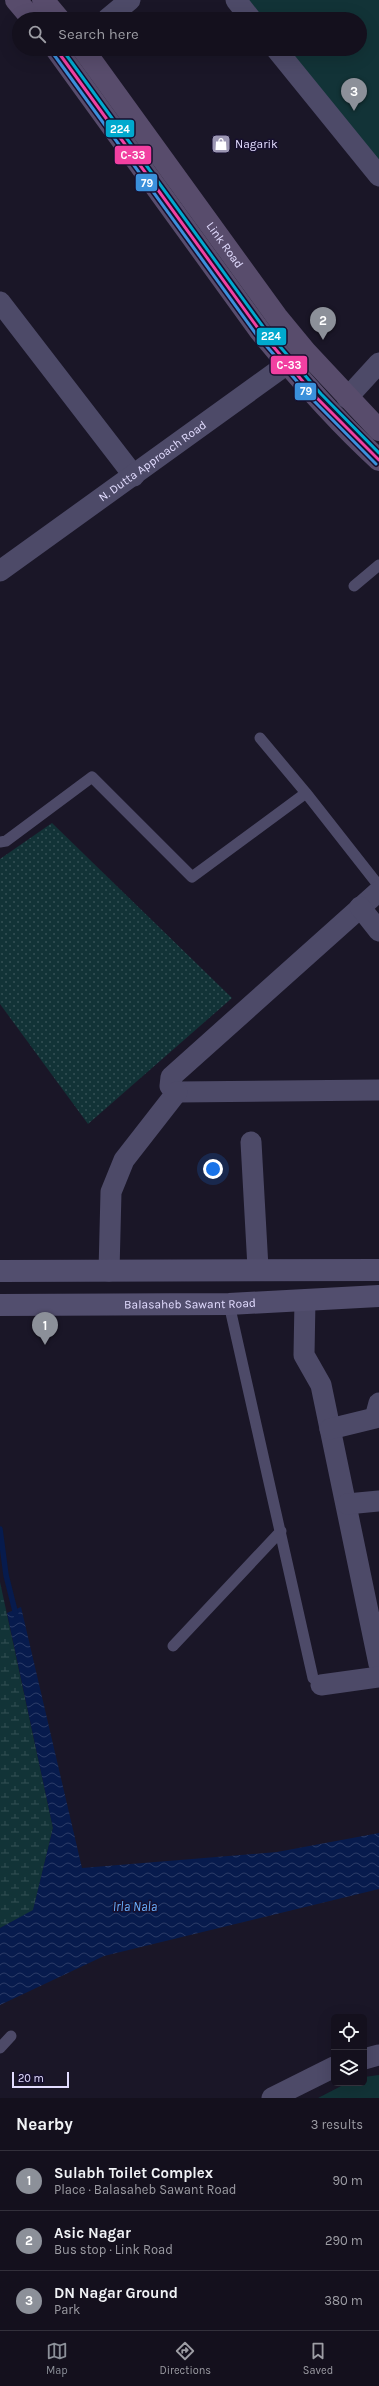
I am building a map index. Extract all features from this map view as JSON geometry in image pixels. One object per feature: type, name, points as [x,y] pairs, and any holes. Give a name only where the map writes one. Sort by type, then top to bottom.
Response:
[{"type":"main road","points":[[16,0],[26,12]]},
{"type":"main road","points":[[44,0],[53,12]]},
{"type":"main road","points":[[61,56],[260,331],[286,363],[358,441],[379,460]]},
{"type":"main road","name":"Link Road","points":[[88,56],[277,317],[305,351],[379,430]]},
{"type":"main road","points":[[0,1271],[109,1271],[258,1268],[379,1270]]},
{"type":"main road","name":"Balasaheb Sawant Road","points":[[0,1305],[228,1304],[379,1296]]},
{"type":"street","points":[[115,12],[130,0]]},
{"type":"street","points":[[236,0],[245,12]]},
{"type":"street","points":[[282,56],[379,176]]},
{"type":"street","points":[[0,302],[134,476]]},
{"type":"street","name":"N. Dutta Approach Road","points":[[0,571],[134,476],[286,363],[305,351]]},
{"type":"street","points":[[348,398],[379,363]]},
{"type":"street","points":[[379,890],[171,1077],[170,1086],[177,1092],[379,1090]]},
{"type":"street","points":[[360,908],[378,927]]},
{"type":"street","points":[[109,1271],[111,1192],[124,1160],[177,1092]]},
{"type":"street","points":[[251,1142],[258,1268]]},
{"type":"street","points":[[305,1300],[304,1355],[321,1385],[347,1504],[379,1664]]},
{"type":"street","points":[[330,1429],[375,1418],[379,1403]]},
{"type":"street","points":[[347,1504],[379,1501]]},
{"type":"street","points":[[317,1681],[379,1677]]},
{"type":"street","points":[[367,2058],[379,2055]]},
{"type":"street","points":[[272,2098],[331,2068]]},
{"type":"lane","points":[[354,586],[379,565]]},
{"type":"lane","points":[[260,738],[306,793],[379,886]]},
{"type":"lane","points":[[0,842],[6,840],[92,777],[192,877],[306,793]]},
{"type":"lane","points":[[228,1304],[317,1681]]},
{"type":"lane","points":[[173,1646],[281,1531]]},
{"type":"lane","points":[[0,2048],[11,2036]]},
{"type":"green space","points":[[242,0],[379,0],[379,173],[286,56],[367,56],[367,12],[251,12]]},
{"type":"green space","points":[[52,823],[232,998],[88,1124],[0,1004],[0,859]]},
{"type":"green space","points":[[0,1582],[53,1828],[33,1911],[0,1928]]},
{"type":"green space","points":[[379,2075],[379,2098],[318,2098],[341,2086],[367,2086],[367,2077]]},
{"type":"water","name":"Irla Nala","points":[[21,1607],[82,1868],[277,1852],[379,1833],[379,1889],[104,1956],[0,2005],[0,1928],[33,1910],[53,1828],[7,1613]]},
{"type":"waterway","points":[[0,1529],[6,1575],[16,1615]]},
{"type":"transit line","name":"79","points":[[55,56],[256,334],[314,401],[376,464]]},
{"type":"transit line","name":"C-33","points":[[61,56],[260,331],[317,398],[379,460]]},
{"type":"transit line","name":"224","points":[[67,56],[264,328],[321,394],[379,453]]},
{"type":"place","name":"DN Nagar Ground","points":[[354,111]]},
{"type":"place","name":"Nagarik","points":[[221,144]]},
{"type":"place","name":"Asic Nagar","points":[[323,340]]},
{"type":"place","name":"Sulabh Toilet Complex","points":[[45,1345]]}]
